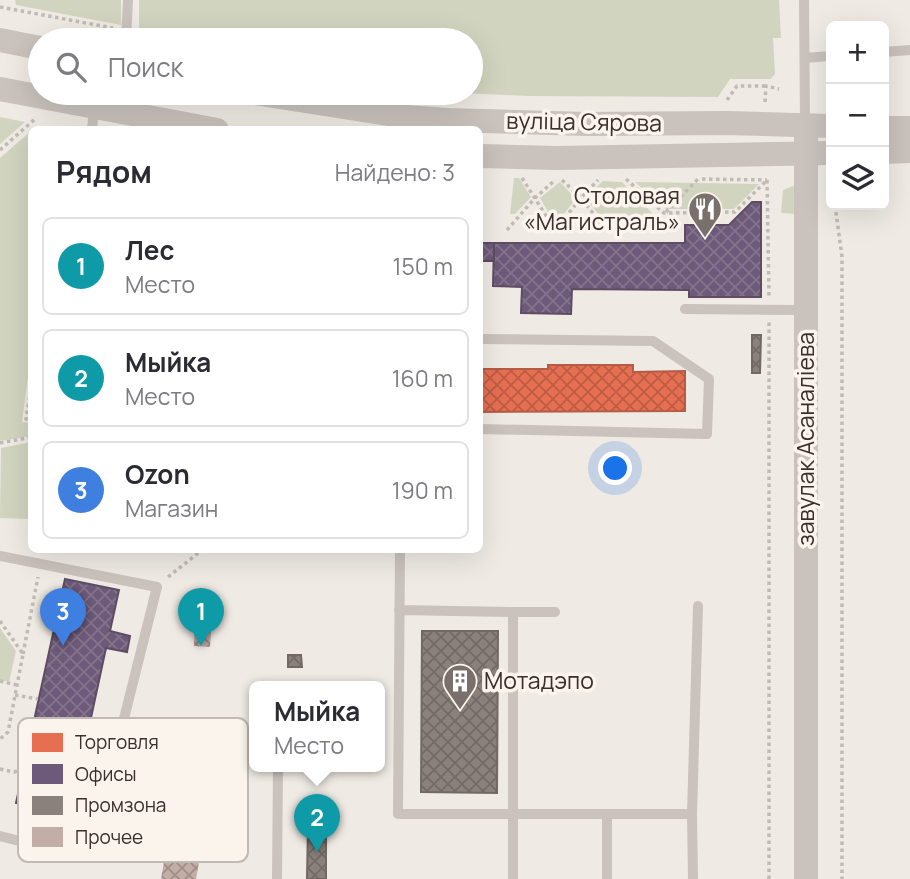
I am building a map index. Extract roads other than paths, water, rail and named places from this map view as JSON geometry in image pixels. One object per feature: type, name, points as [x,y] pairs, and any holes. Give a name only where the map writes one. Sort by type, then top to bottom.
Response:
[{"type":"street","points":[[0,40],[28,46]]},
{"type":"street","points":[[0,89],[28,98]]},
{"type":"street","points":[[51,105],[93,118],[182,126]]},
{"type":"street","name":"вуліца Сярова","points":[[315,105],[406,123],[448,125],[726,123],[826,126]]},
{"type":"street","name":"завулак Асаналіева","points":[[806,125],[806,879]]},
{"type":"street","points":[[889,128],[910,128]]},
{"type":"street","points":[[889,152],[910,151]]},
{"type":"street","name":"вуліца Сярова","points":[[483,156],[557,159],[826,153]]},
{"type":"lane","points":[[126,28],[128,0]]},
{"type":"lane","name":"завулак Асаналіева","points":[[805,0],[806,125]]},
{"type":"lane","points":[[889,52],[910,50]]},
{"type":"lane","points":[[805,58],[826,56]]},
{"type":"lane","points":[[685,309],[806,310]]},
{"type":"lane","points":[[483,339],[653,341],[709,379],[707,434],[483,429]]},
{"type":"lane","points":[[400,553],[398,814],[692,814]]},
{"type":"lane","points":[[0,556],[157,587],[124,718]]},
{"type":"lane","points":[[693,879],[692,814],[698,606]]},
{"type":"lane","points":[[400,610],[555,612]]},
{"type":"lane","points":[[513,612],[513,879]]},
{"type":"lane","points":[[276,879],[278,772]]},
{"type":"lane","points":[[607,814],[607,879]]},
{"type":"lane","points":[[0,836],[18,840]]},
{"type":"place","name":"Столовая «Магистраль»","points":[[705,239]]},
{"type":"place","name":"Ozon","points":[[63,646]]},
{"type":"place","name":"Лес","points":[[201,646]]},
{"type":"place","name":"Мотадэпо","points":[[460,711]]},
{"type":"place","name":"Мыйка","points":[[317,852]]}]
